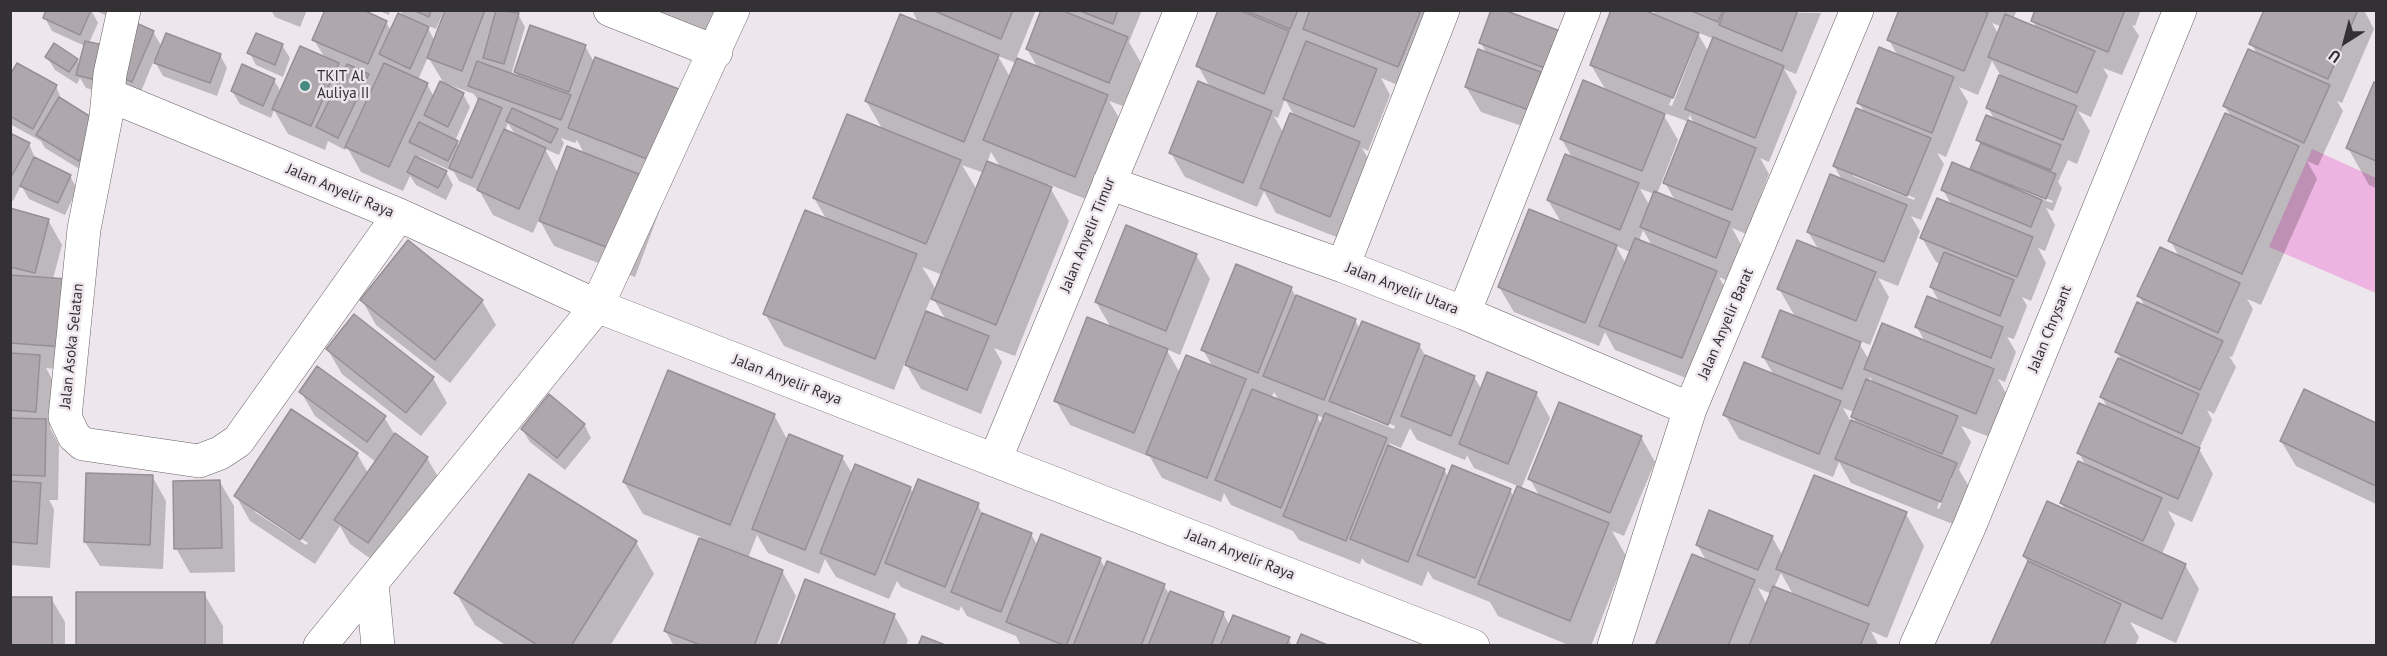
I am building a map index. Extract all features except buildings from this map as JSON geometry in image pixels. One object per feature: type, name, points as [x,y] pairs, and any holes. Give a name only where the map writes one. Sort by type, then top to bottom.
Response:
[{"type":"street","name":"Jalan Asoka Selatan","points":[[124,10],[110,74],[109,95],[84,229],[65,417],[74,436],[83,444],[199,460],[220,453],[238,441],[399,215]]},
{"type":"street","points":[[609,10],[716,52]]},
{"type":"street","points":[[320,645],[597,306],[716,52],[733,10]]},
{"type":"street","name":"Jalan Anyelir Timur","points":[[995,460],[1181,10]]},
{"type":"street","points":[[1343,266],[1443,10]]},
{"type":"street","points":[[1464,313],[1584,10]]},
{"type":"street","name":"Jalan Anyelir Barat","points":[[1614,645],[1690,409],[1857,10]]},
{"type":"street","name":"Jalan Chrysant","points":[[1916,645],[1970,525],[2180,10]]},
{"type":"street","name":"Jalan Anyelir Raya","points":[[109,95],[399,215],[597,306],[1473,645]]},
{"type":"street","name":"Jalan Anyelir Utara","points":[[1109,183],[1343,266],[1464,313],[1690,409]]},
{"type":"street","points":[[372,583],[378,645]]},
{"type":"shaded area","points":[[2312,149],[2376,178],[2376,293],[2269,247]]},
{"type":"place","name":"TKIT Al Auliya II","points":[[305,86]]}]
